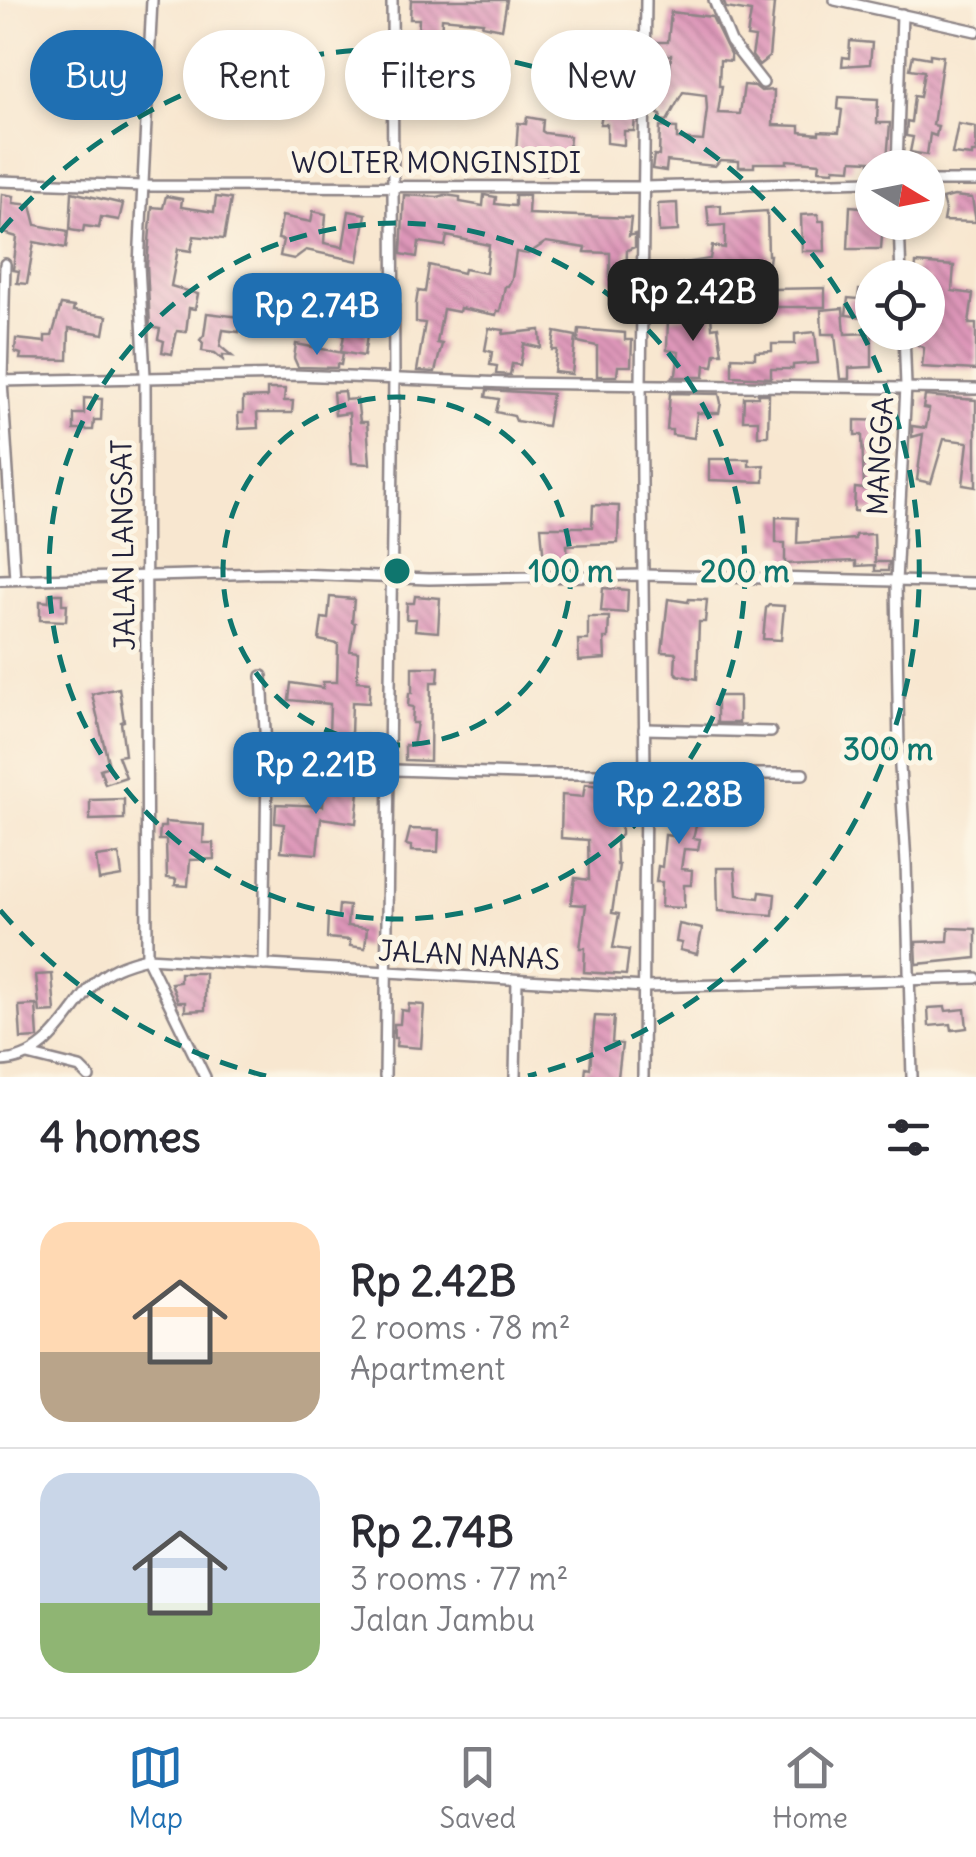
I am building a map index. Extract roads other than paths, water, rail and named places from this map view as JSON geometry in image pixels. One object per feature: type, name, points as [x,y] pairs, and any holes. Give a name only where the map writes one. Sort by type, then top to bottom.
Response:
[{"type":"street","name":"JALAN LANGSAT","points":[[152,0],[139,265],[149,768],[147,958],[205,1077]]},
{"type":"street","points":[[385,1077],[394,377],[392,0]]},
{"type":"street","points":[[644,1077],[646,773],[641,384],[646,0]]},
{"type":"street","points":[[714,0],[731,42],[763,83]]},
{"type":"street","points":[[835,0],[976,31]]},
{"type":"street","points":[[898,150],[902,14]]},
{"type":"street","name":"WOLTER MONGINSIDI","points":[[0,182],[644,187],[855,181]]},
{"type":"street","points":[[945,181],[976,181]]},
{"type":"street","points":[[5,264],[1,381],[15,578]]},
{"type":"street","name":"MANGGA","points":[[905,350],[896,582],[912,1077]]},
{"type":"street","points":[[1,381],[144,376],[394,377],[507,383],[976,389]]},
{"type":"street","points":[[0,580],[271,573],[392,577],[644,575],[976,583]]},
{"type":"street","points":[[262,676],[268,766],[264,965]]},
{"type":"street","points":[[644,729],[771,732]]},
{"type":"street","points":[[268,766],[387,772],[802,774]]},
{"type":"street","name":"JALAN NANAS","points":[[28,1055],[58,1030],[92,986],[110,971],[147,958],[644,987],[976,978]]},
{"type":"street","points":[[515,1077],[517,980]]},
{"type":"street","points":[[0,1061],[28,1055],[80,1068],[89,1077]]}]
